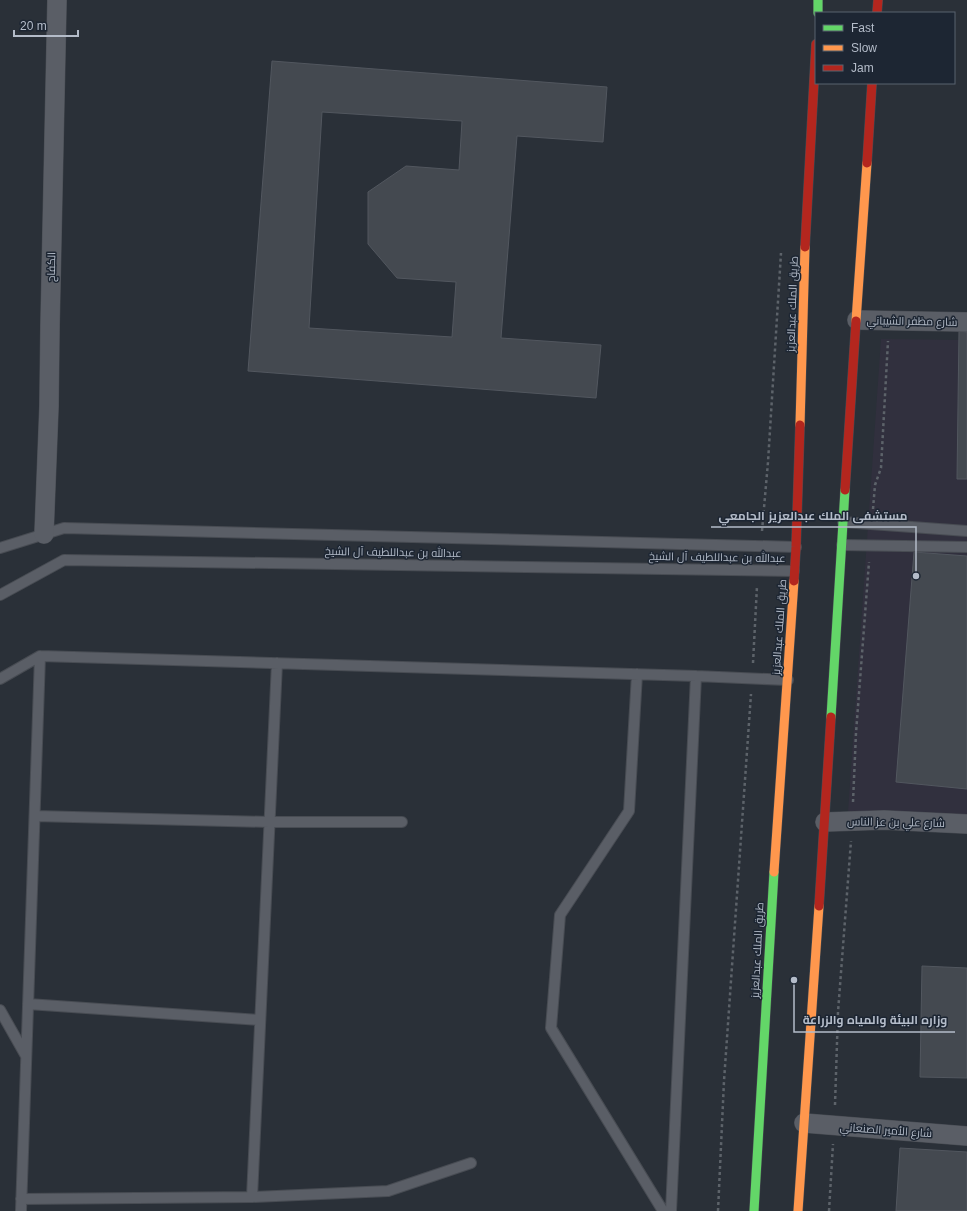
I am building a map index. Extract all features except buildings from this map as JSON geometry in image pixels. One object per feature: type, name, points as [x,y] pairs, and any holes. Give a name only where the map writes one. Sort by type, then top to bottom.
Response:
[{"type":"main road","points":[[818,0],[818,12]]},
{"type":"main road","points":[[877,12],[878,0]]},
{"type":"main road","name":"طريق الملك عبدالعزيز","points":[[754,1211],[772,905],[796,547],[805,255],[815,63]]},
{"type":"main road","points":[[798,1211],[825,822],[872,84]]},
{"type":"street","name":"الكفاح","points":[[44,534],[49,406],[57,0]]},
{"type":"street","name":"شارع مظفر الشيباني","points":[[857,320],[967,322]]},
{"type":"street","name":"شارع علي بن عز الناس","points":[[825,822],[884,820],[967,824]]},
{"type":"street","name":"شارع الأمير الصنعاني","points":[[804,1123],[967,1136]]},
{"type":"lane","points":[[843,522],[967,531]]},
{"type":"lane","name":"عبدالله بن عبداللطيف آل الشيخ","points":[[0,548],[64,528],[796,547]]},
{"type":"lane","points":[[842,545],[967,547]]},
{"type":"lane","name":"عبدالله بن عبداللطيف آل الشيخ","points":[[0,595],[64,560],[794,570]]},
{"type":"lane","points":[[0,679],[40,656],[788,680]]},
{"type":"lane","points":[[21,1211],[40,656]]},
{"type":"lane","points":[[252,1197],[277,663]]},
{"type":"lane","points":[[637,674],[629,811],[560,915],[552,1028],[663,1211]]},
{"type":"lane","points":[[671,1211],[696,676]]},
{"type":"lane","points":[[35,816],[269,822],[402,822]]},
{"type":"lane","points":[[28,1004],[260,1020]]},
{"type":"lane","points":[[0,1010],[26,1056]]},
{"type":"lane","points":[[21,1200],[252,1197],[388,1191],[471,1163]]},
{"type":"path","points":[[761,537],[768,462],[781,253]]},
{"type":"path","points":[[881,468],[889,321]]},
{"type":"path","points":[[718,1211],[724,1081],[757,586]]},
{"type":"shaded area","points":[[881,339],[967,340],[967,816],[848,812]]},
{"type":"traffic: fast","points":[[818,0],[818,12]]},
{"type":"traffic: fast","points":[[831,717],[845,490]]},
{"type":"traffic: fast","points":[[754,1211],[774,872]]},
{"type":"traffic: slow","points":[[856,321],[867,163]]},
{"type":"traffic: slow","points":[[800,425],[805,247]]},
{"type":"traffic: slow","points":[[774,872],[794,581]]},
{"type":"traffic: slow","points":[[798,1211],[819,906]]},
{"type":"traffic: jam","points":[[877,12],[878,0]]},
{"type":"traffic: jam","points":[[805,247],[815,62]]},
{"type":"traffic: jam","points":[[867,163],[872,84]]},
{"type":"traffic: jam","points":[[845,490],[856,321]]},
{"type":"traffic: jam","points":[[794,581],[800,425]]},
{"type":"traffic: jam","points":[[819,906],[831,717]]},
{"type":"place","name":"مستشفى الملك عبدالعزيز الجامعي","points":[[916,576]]},
{"type":"place","name":"وزاره البيئة والمياه والزراعة","points":[[794,980]]}]
